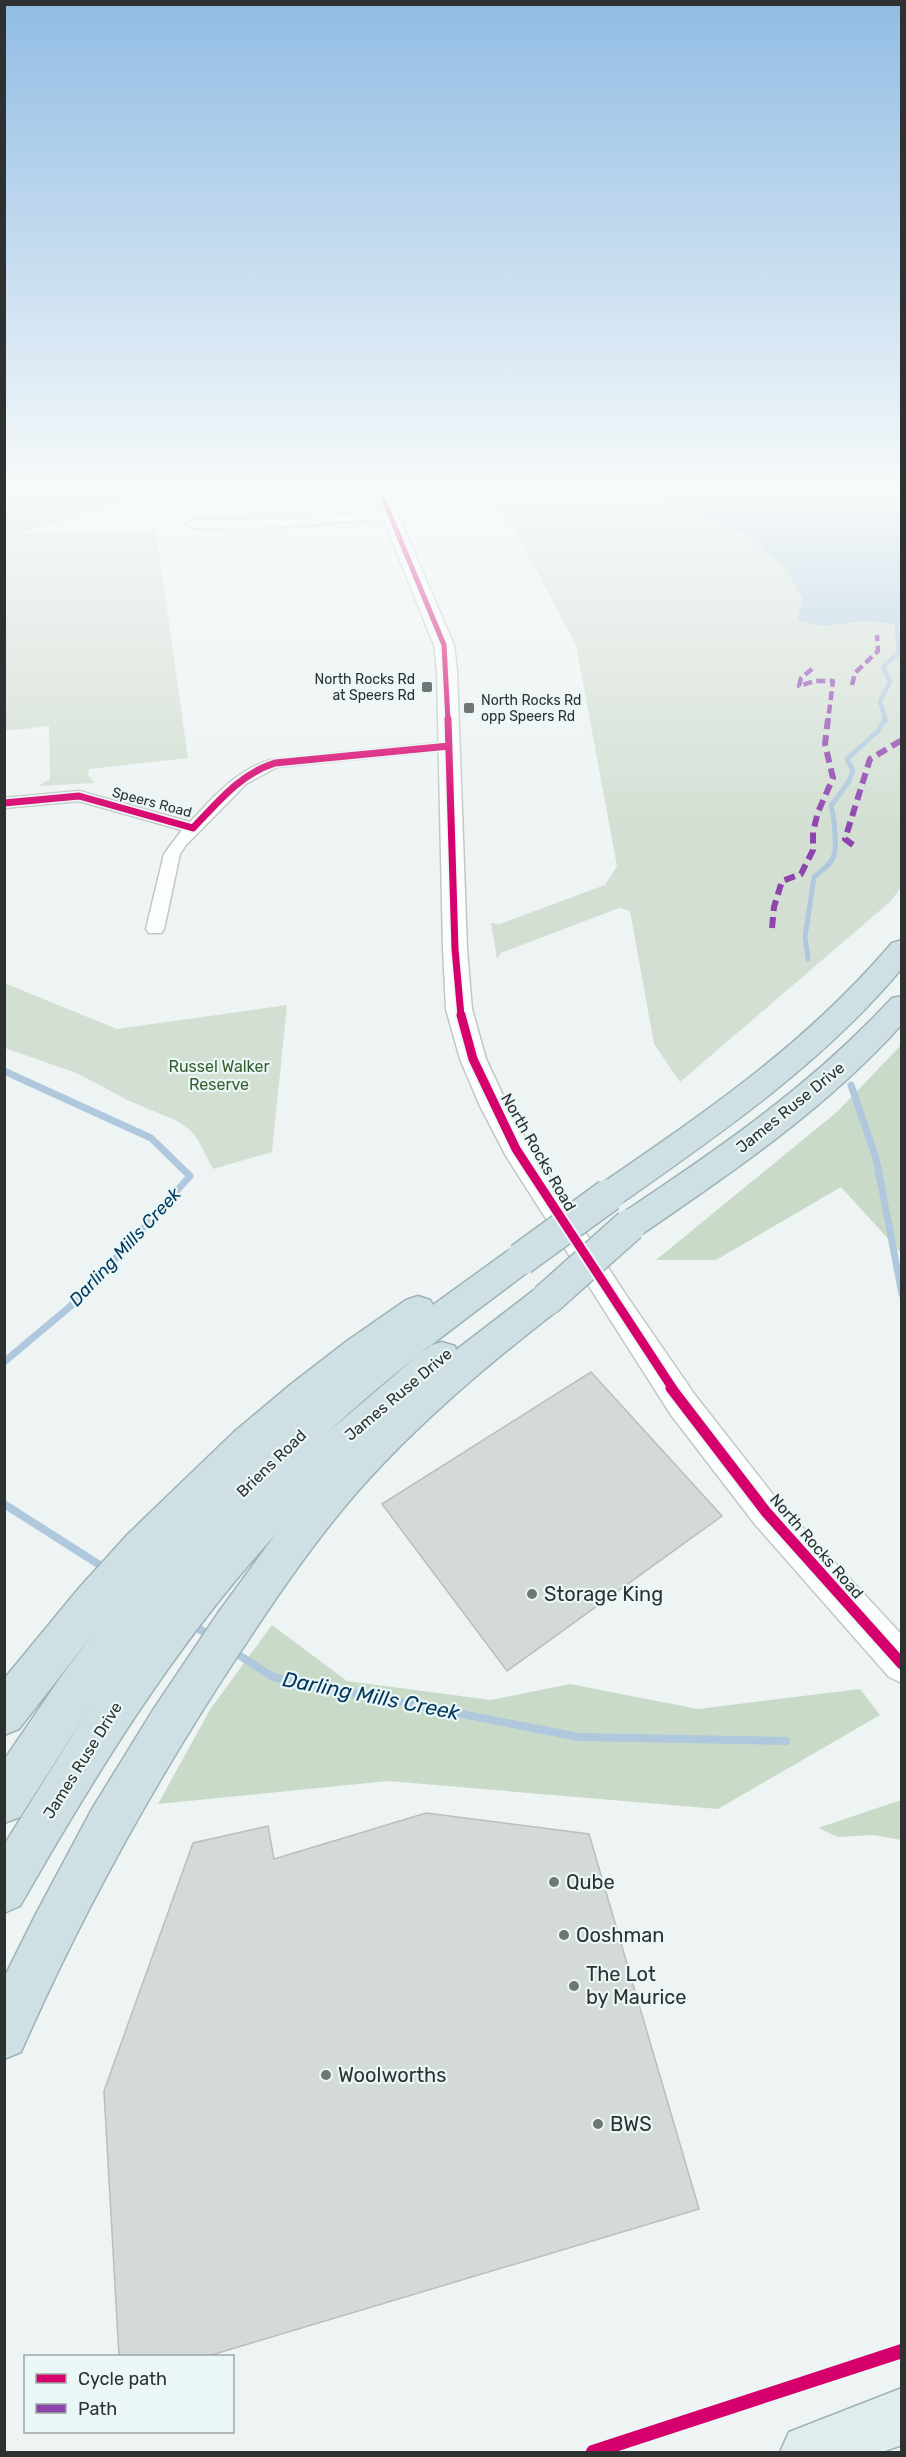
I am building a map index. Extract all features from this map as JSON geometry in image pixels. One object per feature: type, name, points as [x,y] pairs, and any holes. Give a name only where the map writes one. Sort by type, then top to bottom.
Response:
[{"type":"highway","name":"James Ruse Drive","points":[[4,1890],[65,1783],[106,1685],[176,1622],[202,1535],[293,1488],[359,1425],[458,1344],[609,1195],[773,1077],[837,1021],[902,949]]},
{"type":"highway","name":"James Ruse Drive","points":[[530,1273],[630,1225],[760,1132],[851,1058],[902,1005]]},
{"type":"highway","points":[[4,1714],[54,1648],[202,1535],[252,1439],[316,1383],[387,1331],[530,1273]]},
{"type":"highway","points":[[4,2035],[33,1969],[80,1876],[166,1727],[268,1577],[317,1512],[376,1447],[437,1389],[501,1334],[530,1273]]},
{"type":"highway","points":[[4,1802],[106,1685]]},
{"type":"main road","name":"North Rocks Road","points":[[426,601],[444,645],[447,671],[455,949],[459,1009],[473,1059],[494,1106],[534,1178],[683,1405],[766,1512],[902,1664]]},
{"type":"main road","points":[[809,2452],[902,2416]]},
{"type":"street","name":"Speers Road","points":[[4,803],[79,796],[193,828],[243,778],[262,767],[275,763],[449,746]]},
{"type":"street","points":[[155,929],[172,855],[193,828]]},
{"type":"green space","points":[[5,601],[166,601],[188,758],[89,769],[88,775],[95,783],[38,786],[50,779],[49,726],[5,731]]},
{"type":"green space","points":[[552,601],[901,601],[901,887],[891,901],[680,1082],[654,1044],[630,911],[619,908],[501,953],[497,959],[491,923],[500,924],[605,885],[617,866],[576,645]]},
{"type":"green space","name":"Russel Walker Reserve","points":[[4,983],[117,1029],[287,1005],[272,1152],[213,1169],[198,1140],[190,1130],[177,1121],[127,1100],[79,1074],[5,1048]]},
{"type":"green space","points":[[901,1045],[901,1253],[841,1187],[716,1260],[656,1260],[838,1111]]},
{"type":"green space","points":[[272,1625],[347,1681],[491,1700],[570,1684],[698,1709],[860,1689],[880,1715],[718,1809],[388,1781],[158,1804],[211,1708]]},
{"type":"green space","points":[[901,1800],[901,1840],[873,1835],[838,1837],[818,1828]]},
{"type":"water","points":[[803,601],[901,601],[901,624],[862,621],[826,626],[797,621]]},
{"type":"building","name":"Storage King","points":[[591,1372],[722,1516],[507,1671],[382,1504]]},
{"type":"building","points":[[426,1813],[589,1834],[699,2209],[211,2355],[119,2355],[104,2091],[193,1843],[268,1826],[274,1859]]},
{"type":"waterway","points":[[886,721],[880,701],[890,682],[883,667],[899,653],[896,615]]},
{"type":"waterway","points":[[808,959],[805,937],[814,877],[831,861],[835,851],[831,806],[849,781],[853,771],[847,759],[878,731],[885,719]]},
{"type":"waterway","name":"Darling Mills Creek","points":[[4,1071],[151,1138],[190,1176],[79,1299],[4,1362]]},
{"type":"waterway","points":[[851,1085],[876,1158],[902,1294]]},
{"type":"waterway","name":"Darling Mills Creek","points":[[4,1504],[106,1569]]},
{"type":"waterway","name":"Darling Mills Creek","points":[[191,1624],[212,1637]]},
{"type":"waterway","name":"Darling Mills Creek","points":[[231,1650],[273,1677],[579,1737],[786,1741]]},
{"type":"marked path","points":[[852,685],[855,673],[878,651],[877,635]]},
{"type":"marked path","points":[[772,928],[774,907],[782,881],[801,874],[813,850],[813,832],[818,812],[833,778],[825,744],[833,681],[815,681],[799,686],[801,678],[812,669]]},
{"type":"marked path","points":[[853,845],[845,839],[870,759],[902,740]]},
{"type":"cycle path","points":[[426,601],[444,645],[447,671],[455,949],[459,1009],[473,1059],[494,1106],[516,1149],[613,1301],[683,1405],[766,1512],[902,1664]]},
{"type":"cycle path","points":[[4,803],[79,796],[193,828],[240,780],[262,767],[275,763],[449,746]]},
{"type":"cycle path","points":[[593,2452],[902,2351]]},
{"type":"place","name":"North Rocks Rd at Speers Rd","points":[[427,687]]},
{"type":"place","name":"North Rocks Rd opp Speers Rd","points":[[469,708]]},
{"type":"place","name":"Storage King","points":[[532,1594]]},
{"type":"place","name":"Qube","points":[[554,1882]]},
{"type":"place","name":"Ooshman","points":[[564,1935]]},
{"type":"place","name":"The Lot by Maurice","points":[[574,1986]]},
{"type":"place","name":"Woolworths","points":[[326,2075]]},
{"type":"place","name":"BWS","points":[[598,2124]]}]
